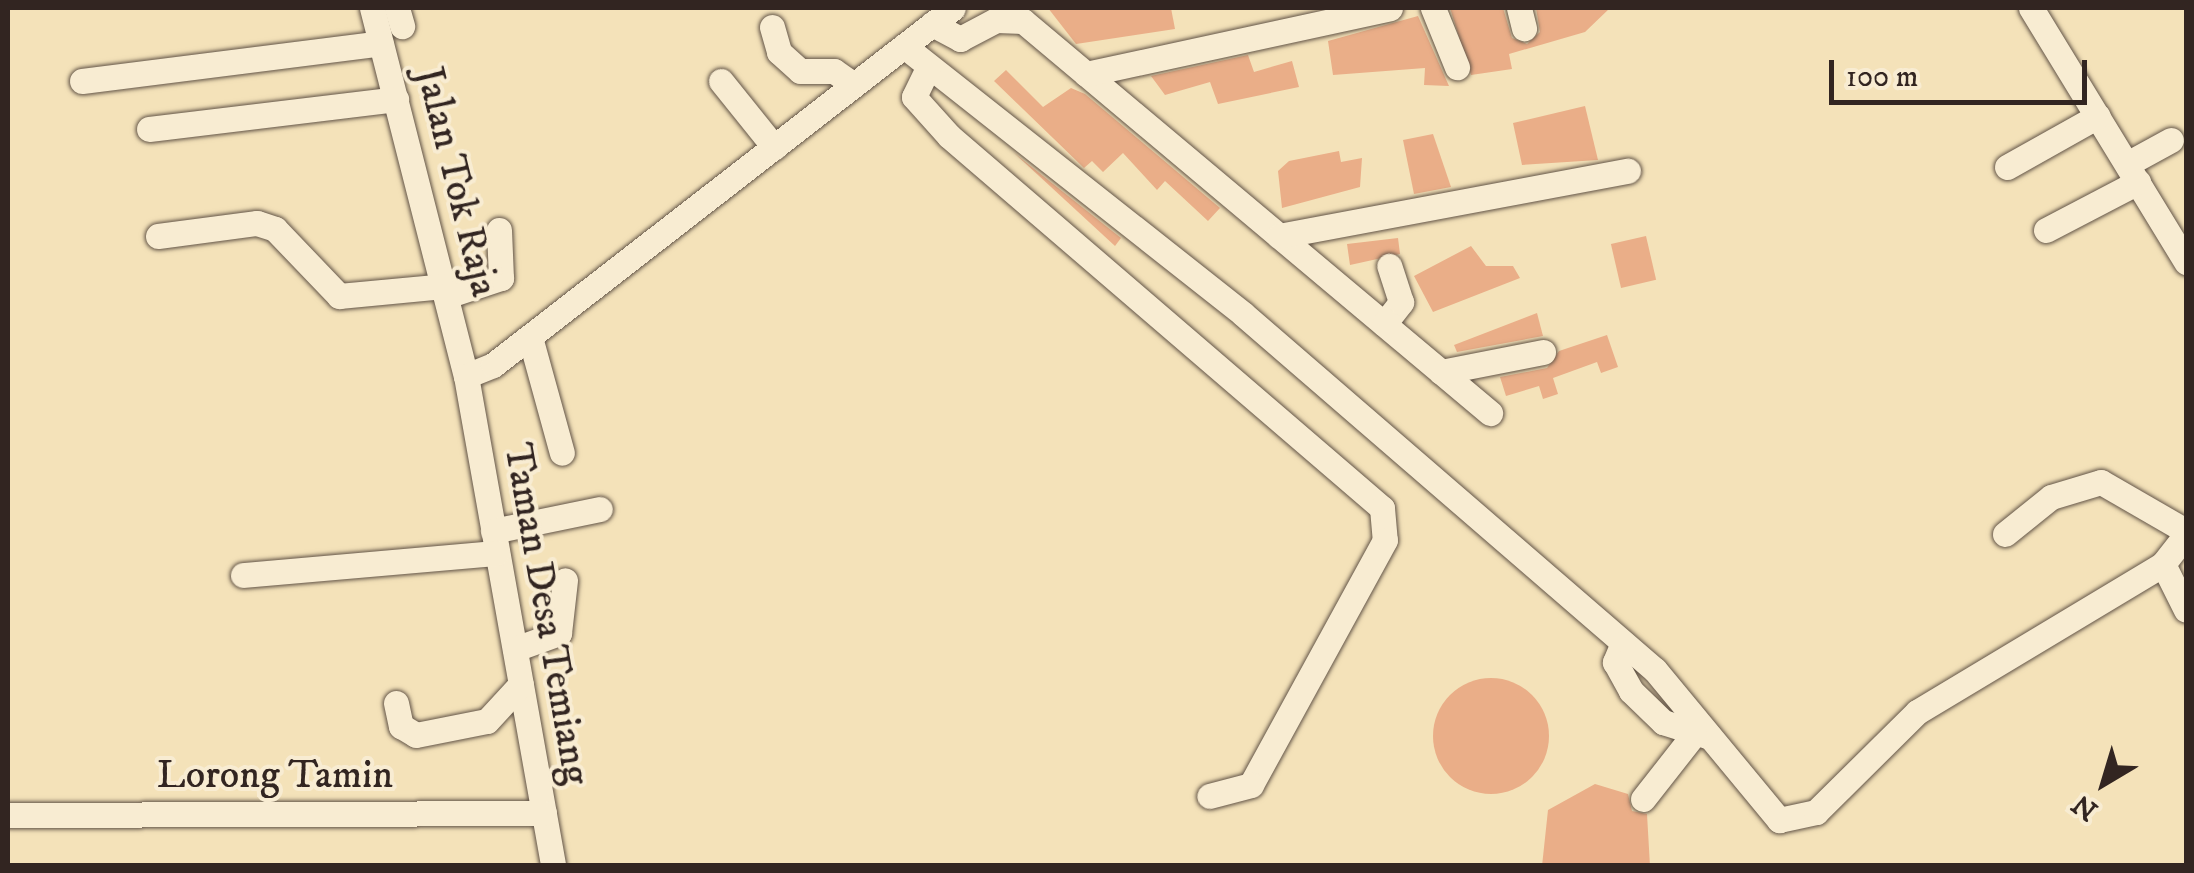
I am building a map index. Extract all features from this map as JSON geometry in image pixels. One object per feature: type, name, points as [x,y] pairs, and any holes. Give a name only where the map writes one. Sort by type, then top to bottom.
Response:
[{"type":"street","name":"Jalan Tok Raja","points":[[372,8],[466,376]]},
{"type":"street","points":[[466,376],[530,336],[953,8]]},
{"type":"street","points":[[1086,74],[1387,8]]},
{"type":"street","points":[[1433,8],[1457,67]]},
{"type":"street","points":[[2031,8],[2186,262]]},
{"type":"street","points":[[932,24],[960,39],[1011,15],[1490,412]]},
{"type":"street","points":[[772,27],[778,52],[800,70],[834,71],[854,85]]},
{"type":"street","points":[[82,81],[381,43]]},
{"type":"street","points":[[904,46],[1242,314],[1686,697],[1702,736],[1780,820],[1804,820],[1917,712],[2163,564],[2186,534],[2101,482],[2051,498],[2005,534]]},
{"type":"street","points":[[928,68],[914,97],[949,136],[1366,490],[1387,520],[1386,540],[1250,785],[1209,796]]},
{"type":"street","points":[[721,81],[774,147]]},
{"type":"street","points":[[149,129],[396,99]]},
{"type":"street","points":[[2007,168],[2098,116]]},
{"type":"street","points":[[2046,230],[2133,173],[2171,140]]},
{"type":"street","points":[[1279,236],[1628,171]]},
{"type":"street","points":[[158,236],[257,224],[276,230],[339,296],[445,291],[501,278],[499,230]]},
{"type":"street","points":[[1384,324],[1401,302],[1389,266]]},
{"type":"street","points":[[530,336],[562,453]]},
{"type":"street","points":[[1441,372],[1543,352]]},
{"type":"street","name":"Taman Desa Temiang","points":[[466,376],[553,866]]},
{"type":"street","points":[[243,575],[495,542],[600,509]]},
{"type":"street","points":[[2163,564],[2186,610]]},
{"type":"street","points":[[514,649],[544,645],[558,632],[565,580]]},
{"type":"street","points":[[396,703],[401,726],[416,735],[480,724],[520,684]]},
{"type":"street","points":[[1644,799],[1702,736]]},
{"type":"street","name":"Lorong Tamin","points":[[8,815],[544,813]]},
{"type":"building","points":[[1048,8],[1171,8],[1175,29],[1076,44]]},
{"type":"building","points":[[1450,8],[1503,8],[1512,38],[1527,44],[1540,32],[1536,8],[1610,8],[1585,32],[1509,54],[1512,69],[1471,75]]},
{"type":"building","points":[[1418,16],[1449,86],[1424,85],[1425,68],[1333,75],[1328,41]]},
{"type":"building","points":[[1248,55],[1254,72],[1292,61],[1299,87],[1218,104],[1210,82],[1165,95],[1151,76]]},
{"type":"building","points":[[1006,70],[1043,107],[1071,88],[1085,94],[1220,208],[1208,221],[1165,181],[1157,190],[1123,153],[1103,172],[1092,161],[1084,168],[994,81]]},
{"type":"building","points":[[1585,106],[1598,160],[1522,165],[1513,123]]},
{"type":"building","points":[[1433,134],[1451,187],[1414,194],[1403,140]]},
{"type":"building","points":[[1339,151],[1341,162],[1362,158],[1360,187],[1282,208],[1278,171],[1289,161]]},
{"type":"building","points":[[1013,152],[1121,238],[1115,246]]},
{"type":"building","points":[[1646,236],[1656,280],[1621,288],[1611,244]]},
{"type":"building","points":[[1398,238],[1400,254],[1350,265],[1347,244]]},
{"type":"building","points":[[1471,246],[1486,266],[1513,266],[1520,278],[1433,312],[1414,276]]},
{"type":"building","points":[[1537,313],[1543,336],[1457,352],[1454,345]]},
{"type":"building","points":[[1607,335],[1618,367],[1601,373],[1597,362],[1553,378],[1558,394],[1543,399],[1539,386],[1506,396],[1500,377],[1547,368],[1559,351]]},
{"type":"building","points":[[1491,678],[1513,682],[1532,695],[1545,714],[1549,736],[1545,758],[1532,777],[1513,790],[1491,794],[1469,790],[1450,777],[1437,758],[1433,736],[1437,714],[1450,695],[1469,682]]},
{"type":"building","points":[[1595,784],[1628,794],[1632,811],[1647,814],[1650,866],[1542,866],[1548,810]]}]
